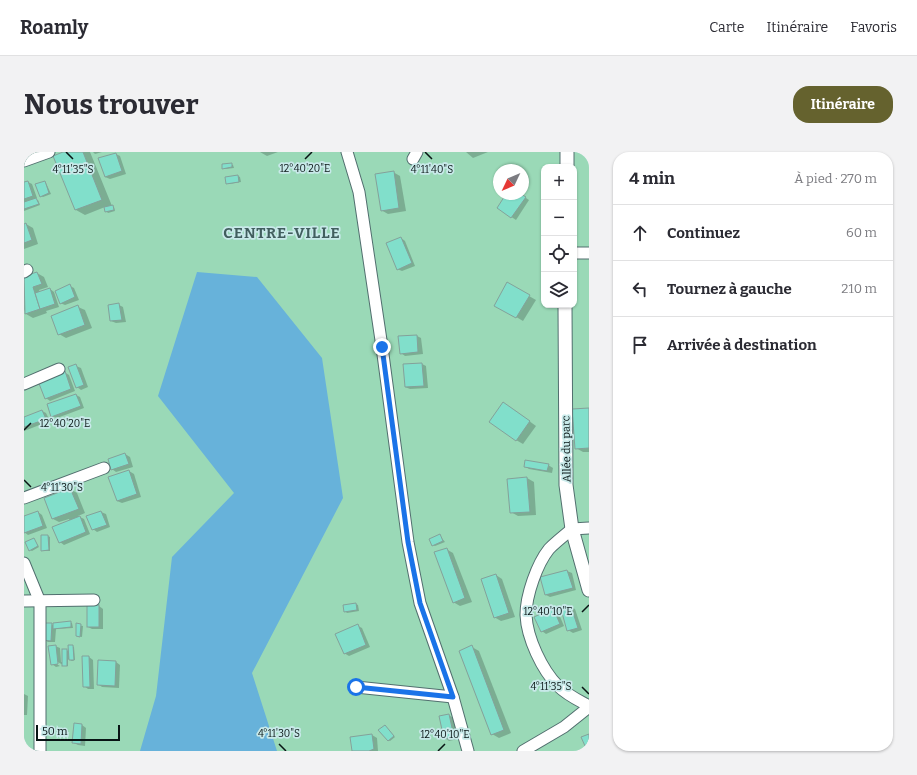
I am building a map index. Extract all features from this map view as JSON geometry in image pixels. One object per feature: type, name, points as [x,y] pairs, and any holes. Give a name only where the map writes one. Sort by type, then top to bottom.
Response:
[{"type":"street","points":[[24,161],[49,152]]},
{"type":"street","points":[[347,152],[359,192],[382,347],[408,542],[420,603],[453,697],[468,751]]},
{"type":"street","points":[[567,152],[567,164]]},
{"type":"street","points":[[577,253],[589,253]]},
{"type":"street","name":"Allée du parc","points":[[565,308],[566,485],[572,528],[589,590]]},
{"type":"street","points":[[24,384],[59,369]]},
{"type":"street","points":[[24,498],[104,468]]},
{"type":"street","points":[[523,751],[564,727],[589,707],[558,686],[546,670],[534,646],[526,615],[528,595],[538,567],[549,549],[572,528],[589,528]]},
{"type":"street","points":[[24,563],[40,602],[40,751]]},
{"type":"street","points":[[24,601],[40,602],[94,600]]},
{"type":"street","points":[[356,687],[453,697]]},
{"type":"green space","points":[[24,152],[589,152],[589,751],[24,751]]},
{"type":"water","points":[[197,272],[257,277],[322,358],[343,498],[252,673],[277,751],[140,751],[156,696],[172,557],[234,493],[158,396]]},
{"type":"building","points":[[63,152],[83,152],[102,200],[75,210],[53,156]]},
{"type":"building","points":[[116,153],[122,171],[105,177],[98,158]]},
{"type":"building","points":[[232,163],[232,167],[222,169],[222,164]]},
{"type":"building","points":[[394,171],[399,208],[381,211],[375,174]]},
{"type":"building","points":[[238,175],[239,182],[226,184],[225,177]]},
{"type":"building","points":[[28,181],[33,196],[24,199],[24,182]]},
{"type":"building","points":[[45,181],[49,193],[40,197],[35,184]]},
{"type":"building","points":[[36,198],[39,204],[24,209],[24,202]]},
{"type":"building","points":[[502,200],[524,200],[511,218],[497,208]]},
{"type":"building","points":[[113,205],[114,210],[105,212],[104,207]]},
{"type":"building","points":[[26,223],[32,240],[24,243],[24,224]]},
{"type":"building","points":[[401,237],[412,263],[397,270],[386,243]]},
{"type":"building","points":[[37,272],[42,284],[33,287],[40,309],[25,314],[24,276]]},
{"type":"building","points":[[507,282],[530,295],[516,318],[494,306]]},
{"type":"building","points":[[70,284],[75,297],[60,304],[55,291]]},
{"type":"building","points":[[50,288],[55,304],[40,309],[35,293]]},
{"type":"building","points":[[119,303],[122,320],[110,321],[108,305]]},
{"type":"building","points":[[78,305],[85,325],[58,335],[51,316]]},
{"type":"building","points":[[417,335],[418,352],[400,354],[398,336]]},
{"type":"building","points":[[422,363],[424,386],[405,387],[403,364]]},
{"type":"building","points":[[76,364],[84,385],[76,388],[68,367]]},
{"type":"building","points":[[65,371],[71,389],[45,399],[38,381]]},
{"type":"building","points":[[76,394],[81,406],[51,417],[47,404]]},
{"type":"building","points":[[503,402],[530,421],[516,441],[489,422]]},
{"type":"building","points":[[589,408],[589,448],[575,449],[572,409]]},
{"type":"building","points":[[42,410],[46,419],[24,427],[24,417]]},
{"type":"building","points":[[125,453],[129,464],[111,470],[108,459]]},
{"type":"building","points":[[525,460],[549,464],[547,471],[524,467]]},
{"type":"building","points":[[129,470],[137,494],[117,501],[108,477]]},
{"type":"building","points":[[527,477],[530,512],[510,513],[507,479]]},
{"type":"building","points":[[70,488],[79,509],[52,519],[44,498]]},
{"type":"building","points":[[38,511],[43,526],[24,533],[24,516]]},
{"type":"building","points":[[101,511],[107,525],[92,530],[86,516]]},
{"type":"building","points":[[80,516],[86,532],[59,543],[52,527]]},
{"type":"building","points":[[440,534],[443,541],[432,546],[429,539]]},
{"type":"building","points":[[41,535],[48,535],[49,550],[41,551]]},
{"type":"building","points":[[34,538],[38,546],[29,551],[25,542]]},
{"type":"building","points":[[447,548],[465,598],[453,603],[434,552]]},
{"type":"building","points":[[567,570],[573,588],[545,595],[540,577]]},
{"type":"building","points":[[496,574],[509,613],[494,618],[481,579]]},
{"type":"building","points":[[356,603],[357,610],[344,612],[343,605]]},
{"type":"building","points":[[87,605],[99,605],[99,627],[87,627]]},
{"type":"building","points":[[571,606],[578,628],[567,631],[561,609]]},
{"type":"building","points":[[553,608],[560,624],[541,632],[534,617]]},
{"type":"building","points":[[71,621],[71,627],[53,629],[53,623]]},
{"type":"building","points":[[43,623],[52,623],[51,641],[42,640]]},
{"type":"building","points":[[76,623],[81,624],[80,637],[76,636]]},
{"type":"building","points":[[358,624],[366,645],[344,654],[335,634]]},
{"type":"building","points":[[56,645],[58,664],[51,665],[48,646]]},
{"type":"building","points":[[68,645],[73,645],[74,660],[69,660]]},
{"type":"building","points":[[472,645],[504,730],[491,735],[459,651]]},
{"type":"building","points":[[62,649],[67,649],[67,666],[62,666]]},
{"type":"building","points":[[82,656],[89,656],[90,687],[83,687]]},
{"type":"building","points":[[98,660],[116,661],[115,686],[97,685]]},
{"type":"building","points":[[449,714],[454,737],[444,739],[439,716]]},
{"type":"building","points":[[74,723],[82,724],[81,744],[72,743]]},
{"type":"building","points":[[385,725],[394,736],[388,741],[378,730]]},
{"type":"building","points":[[372,734],[374,749],[369,751],[352,751],[350,737]]},
{"type":"building","points":[[589,734],[589,744],[585,746],[581,737]]},
{"type":"district","name":"CENTRE-VILLE","points":[[282,233]]},
{"type":"route","points":[[356,687],[453,697],[420,603],[408,542],[382,347]]}]
